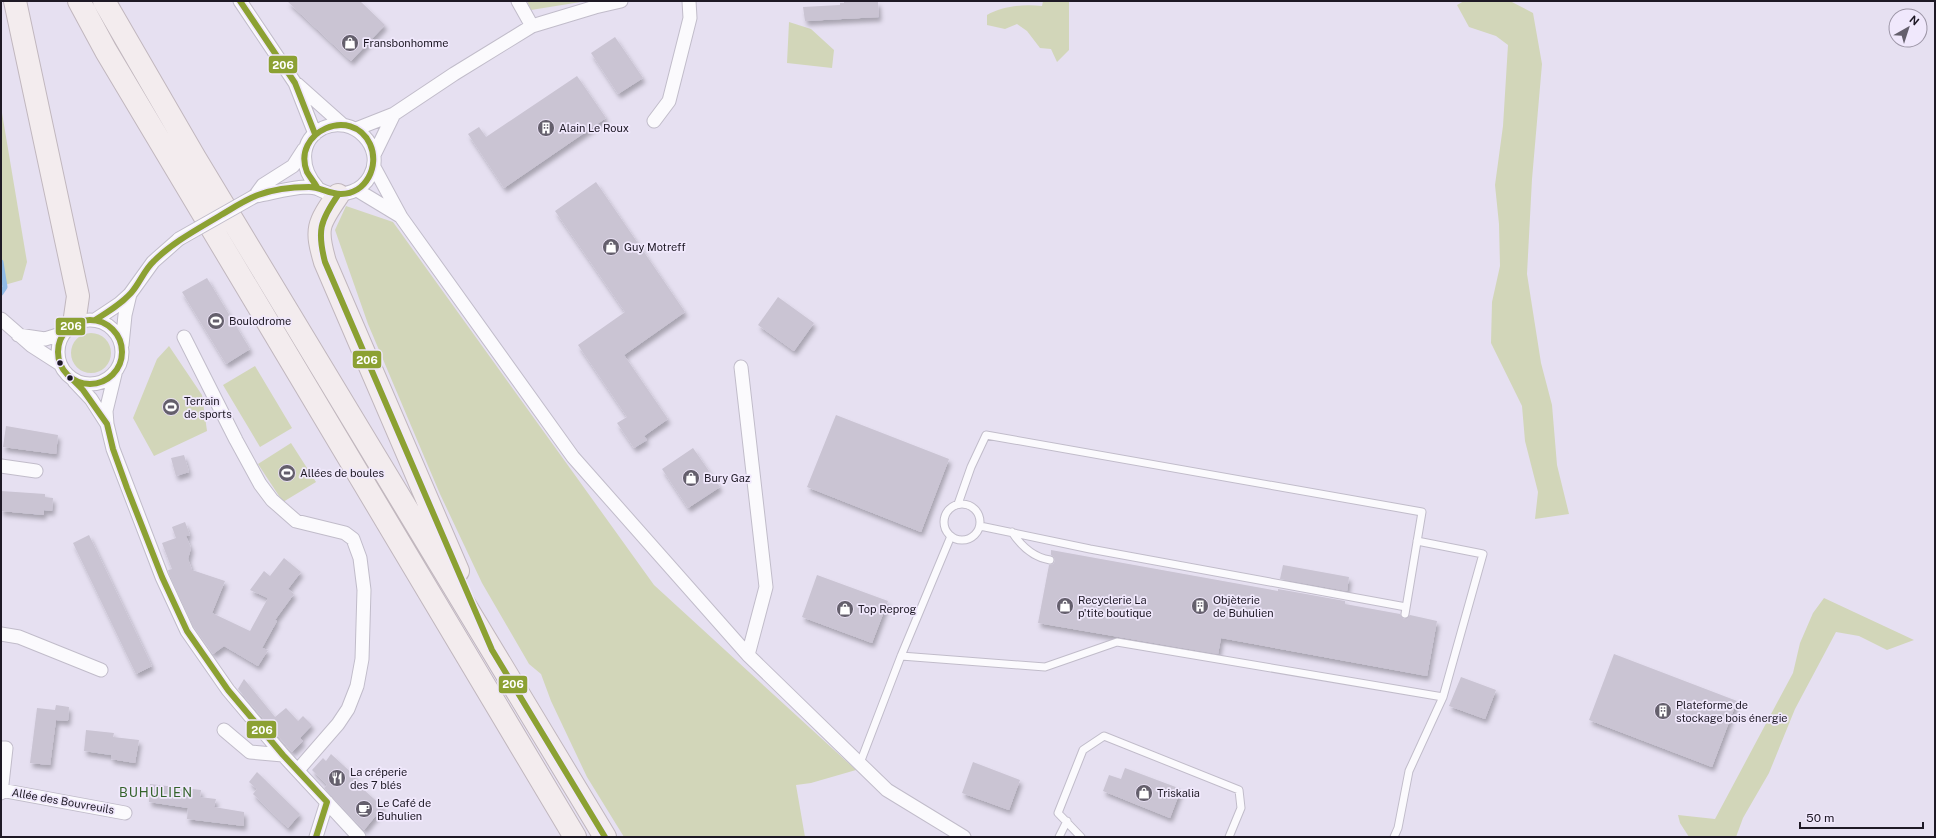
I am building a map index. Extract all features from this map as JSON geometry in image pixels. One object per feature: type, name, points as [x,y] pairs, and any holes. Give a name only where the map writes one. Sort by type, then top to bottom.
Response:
[{"type":"highway","points":[[15,1],[78,296],[77,326]]},
{"type":"highway","points":[[79,1],[110,58],[576,837]]},
{"type":"highway","points":[[104,1],[195,158],[605,837]]},
{"type":"highway","points":[[347,192],[325,214],[319,226],[318,240],[325,262],[492,650]]},
{"type":"street","points":[[240,1],[295,83],[350,127],[365,135],[371,145],[374,161],[401,217],[573,457],[748,655],[887,790],[964,837]]},
{"type":"street","points":[[518,1],[532,26]]},
{"type":"street","points":[[254,196],[263,185],[293,166],[311,139],[328,126],[350,127],[394,114],[454,74],[532,26],[595,6],[621,1]]},
{"type":"street","points":[[654,121],[668,101],[690,18],[689,1]]},
{"type":"street","points":[[295,83],[311,139],[304,154],[305,166],[309,178],[317,187],[326,193],[347,192],[401,217]]},
{"type":"street","points":[[347,192],[370,176],[374,161],[394,114]]},
{"type":"street","points":[[18,335],[45,339],[110,311],[130,294],[153,262],[179,239],[254,196],[291,188],[317,187]]},
{"type":"street","points":[[73,380],[90,385],[107,380],[120,366],[123,355],[122,345],[125,314],[130,294]]},
{"type":"street","points":[[1,319],[32,346],[60,364]]},
{"type":"street","points":[[107,424],[83,390],[65,373],[60,364],[58,348],[77,326],[104,323],[112,328],[122,345]]},
{"type":"street","points":[[184,337],[236,440],[260,484],[272,500],[296,521],[345,533],[353,540],[360,558],[364,590],[362,651],[357,686],[348,709],[338,724],[298,770]]},
{"type":"street","points":[[741,368],[766,587],[748,655]]},
{"type":"street","points":[[114,374],[108,398],[107,424],[113,449],[162,578],[187,631],[228,690],[283,755],[359,837]]},
{"type":"street","points":[[1,466],[36,471]]},
{"type":"street","points":[[1,634],[19,637],[101,670]]},
{"type":"street","points":[[224,730],[250,752],[283,755]]},
{"type":"street","points":[[1,748],[6,748],[1,792]]},
{"type":"street","name":"Allée des Bouvreuils","points":[[1,792],[125,813]]},
{"type":"street","points":[[316,837],[327,802]]},
{"type":"lane","points":[[958,504],[971,467],[986,435],[1422,512],[1405,611],[980,526]]},
{"type":"lane","points":[[958,504],[964,504],[975,509],[978,514],[980,526],[975,535],[966,540],[955,539],[951,536],[945,526],[945,515],[948,510],[958,504]]},
{"type":"lane","points":[[1012,532],[1022,547],[1042,558],[1050,560]]},
{"type":"lane","points":[[860,763],[901,656],[951,536]]},
{"type":"lane","points":[[1394,837],[1398,828],[1409,771],[1443,697],[1483,554],[1417,541]]},
{"type":"lane","points":[[901,656],[1045,667],[1117,642],[1443,697]]},
{"type":"lane","points":[[1081,837],[1058,813],[1083,750],[1104,736],[1238,790],[1241,808],[1229,837]]},
{"type":"lane","points":[[1060,837],[1067,821]]},
{"type":"green space","points":[[527,1],[587,1],[531,10]]},
{"type":"green space","points":[[1043,1],[1069,1],[1069,50],[1057,62],[1051,49],[1040,48],[1027,31],[1017,24],[1005,29],[987,25],[987,15],[993,12],[1013,6],[1042,6]]},
{"type":"green space","points":[[1464,1],[1510,1],[1533,13],[1542,64],[1532,179],[1527,274],[1541,363],[1552,405],[1557,465],[1569,514],[1535,519],[1538,492],[1525,441],[1522,406],[1491,343],[1492,302],[1500,266],[1499,224],[1495,185],[1503,126],[1508,45],[1496,36],[1469,27],[1457,5]]},
{"type":"green space","points":[[789,22],[811,29],[834,50],[832,68],[787,63]]},
{"type":"green space","points":[[1,107],[27,262],[22,280],[1,286]]},
{"type":"green space","points":[[346,206],[393,222],[654,585],[856,770],[811,783],[796,785],[805,837],[624,837],[587,777],[551,701],[541,674],[529,664],[482,583],[440,494],[368,324],[335,230]]},
{"type":"green space","points":[[87,333],[95,333],[102,336],[108,342],[111,353],[108,364],[102,370],[95,373],[87,373],[80,370],[74,364],[71,357],[71,349],[74,342],[80,336]]},
{"type":"green space","name":"Terrain de sports","points":[[169,346],[202,395],[207,431],[154,456],[133,418],[157,359]]},
{"type":"green space","points":[[255,366],[292,428],[260,447],[223,385]]},
{"type":"green space","name":"Allées de boules","points":[[291,443],[316,482],[283,502],[258,464]]},
{"type":"green space","points":[[1824,598],[1914,640],[1887,650],[1859,636],[1836,632],[1795,709],[1769,773],[1743,818],[1736,837],[1689,837],[1680,823],[1678,815],[1715,819],[1793,673],[1800,643],[1813,613]]},
{"type":"building","name":"Fransbonhomme","points":[[287,1],[360,1],[385,25],[351,61]]},
{"type":"building","points":[[844,1],[878,2],[879,17],[805,21],[803,7],[840,5],[840,3],[844,3]]},
{"type":"building","points":[[615,37],[643,78],[618,94],[591,53]]},
{"type":"building","name":"Alain Le Roux","points":[[577,76],[606,118],[504,188],[468,134],[479,127],[486,137]]},
{"type":"building","points":[[596,182],[685,312],[624,355],[668,419],[644,436],[647,440],[634,448],[617,423],[627,417],[578,345],[625,312],[555,211]]},
{"type":"building","name":"Boulodrome","points":[[207,278],[250,349],[226,364],[182,292]]},
{"type":"building","points":[[778,297],[814,323],[794,351],[758,325]]},
{"type":"building","points":[[836,415],[949,459],[921,532],[807,487]]},
{"type":"building","points":[[6,426],[58,435],[56,454],[3,447]]},
{"type":"building","name":"Bury Gaz","points":[[693,448],[720,487],[688,508],[662,469]]},
{"type":"building","points":[[184,455],[189,472],[176,476],[171,458]]},
{"type":"building","points":[[1,491],[45,494],[45,497],[53,498],[52,511],[44,510],[44,515],[1,511]]},
{"type":"building","points":[[185,522],[190,535],[186,536],[191,548],[188,559],[192,570],[225,581],[212,613],[250,631],[268,598],[250,590],[264,571],[270,576],[284,558],[301,572],[288,589],[294,594],[275,620],[277,621],[262,648],[268,650],[258,666],[224,646],[213,654],[193,626],[169,574],[168,570],[172,569],[162,543],[176,538],[172,527]]},
{"type":"building","points":[[89,535],[152,666],[136,674],[73,543]]},
{"type":"building","name":"Objèterie de Buhulien","points":[[1051,550],[1278,591],[1278,589],[1345,601],[1345,604],[1400,614],[1404,619],[1410,615],[1437,621],[1427,676],[1221,638],[1218,654],[1038,623],[1049,565],[1053,564],[1055,561],[1054,557],[1051,555]]},
{"type":"building","points":[[1283,565],[1349,577],[1347,591],[1280,579]]},
{"type":"building","name":"Top Reprog","points":[[817,575],[888,601],[872,643],[802,617]]},
{"type":"building","name":"Plateforme de stockage bois énergie","points":[[1614,654],[1737,701],[1712,767],[1589,720]]},
{"type":"building","points":[[1461,677],[1496,690],[1485,719],[1449,706]]},
{"type":"building","points":[[244,679],[275,717],[286,708],[298,721],[303,716],[312,725],[300,738],[303,741],[292,752],[238,689]]},
{"type":"building","points":[[56,705],[69,707],[68,721],[56,720],[50,765],[30,763],[37,708],[55,710]]},
{"type":"building","points":[[86,730],[114,733],[113,737],[139,740],[135,763],[111,759],[111,755],[84,751]]},
{"type":"building","points":[[331,754],[355,776],[353,780],[383,807],[364,830],[324,788],[327,785],[312,770],[323,758],[326,761]]},
{"type":"building","points":[[973,762],[1020,780],[1009,810],[962,793]]},
{"type":"building","name":"Triskalia","points":[[1125,768],[1181,789],[1170,818],[1103,791],[1109,775],[1121,779]]},
{"type":"building","points":[[257,772],[300,814],[288,828],[253,794],[257,789],[249,782]]},
{"type":"building","points":[[150,784],[201,790],[200,797],[216,799],[214,807],[244,812],[244,826],[187,819],[188,808],[149,802]]},
{"type":"waterway","points":[[1,262],[5,287],[1,293]]},
{"type":"transit line","name":"206","points":[[240,1],[295,83],[315,134]]},
{"type":"transit line","name":"206","points":[[95,320],[114,308],[127,297],[145,272],[161,254],[177,242],[248,199],[270,191],[290,188],[313,187],[332,193],[341,194],[350,193],[357,189],[364,184],[369,177],[373,161],[373,152],[370,144],[361,132],[350,126],[338,125],[326,128],[315,135],[308,145],[304,158],[307,172],[317,187]]},
{"type":"transit line","name":"206","points":[[338,195],[327,212],[322,227],[321,242],[325,262],[492,650],[605,837]]},
{"type":"transit line","name":"206","points":[[84,320],[96,320],[113,329],[120,340],[122,352],[120,364],[113,375],[96,384],[84,384],[72,379],[63,370],[58,358],[58,346],[63,334],[72,325],[84,320]]},
{"type":"transit line","name":"206","points":[[73,380],[83,390],[107,424],[113,449],[127,488],[162,577],[187,631],[228,690],[283,755],[327,802],[316,837]]},
{"type":"place","name":"Fransbonhomme","points":[[350,43]]},
{"type":"place","name":"Alain Le Roux","points":[[546,128]]},
{"type":"place","name":"Guy Motreff","points":[[611,247]]},
{"type":"place","name":"Boulodrome","points":[[216,321]]},
{"type":"place","name":"Terrain de sports","points":[[171,407]]},
{"type":"place","name":"Allées de boules","points":[[287,473]]},
{"type":"place","name":"Bury Gaz","points":[[691,478]]},
{"type":"place","name":"Recyclerie La p'tite boutique","points":[[1065,606]]},
{"type":"place","name":"Objèterie de Buhulien","points":[[1200,606]]},
{"type":"place","name":"Top Reprog","points":[[845,609]]},
{"type":"place","name":"Plateforme de stockage bois énergie","points":[[1663,711]]},
{"type":"place","name":"La créperie des 7 blés","points":[[337,778]]},
{"type":"place","name":"Triskalia","points":[[1144,793]]},
{"type":"place","name":"Le Café de Buhulien","points":[[364,809]]},
{"type":"district","name":"BUHULIEN","points":[[156,792]]}]
